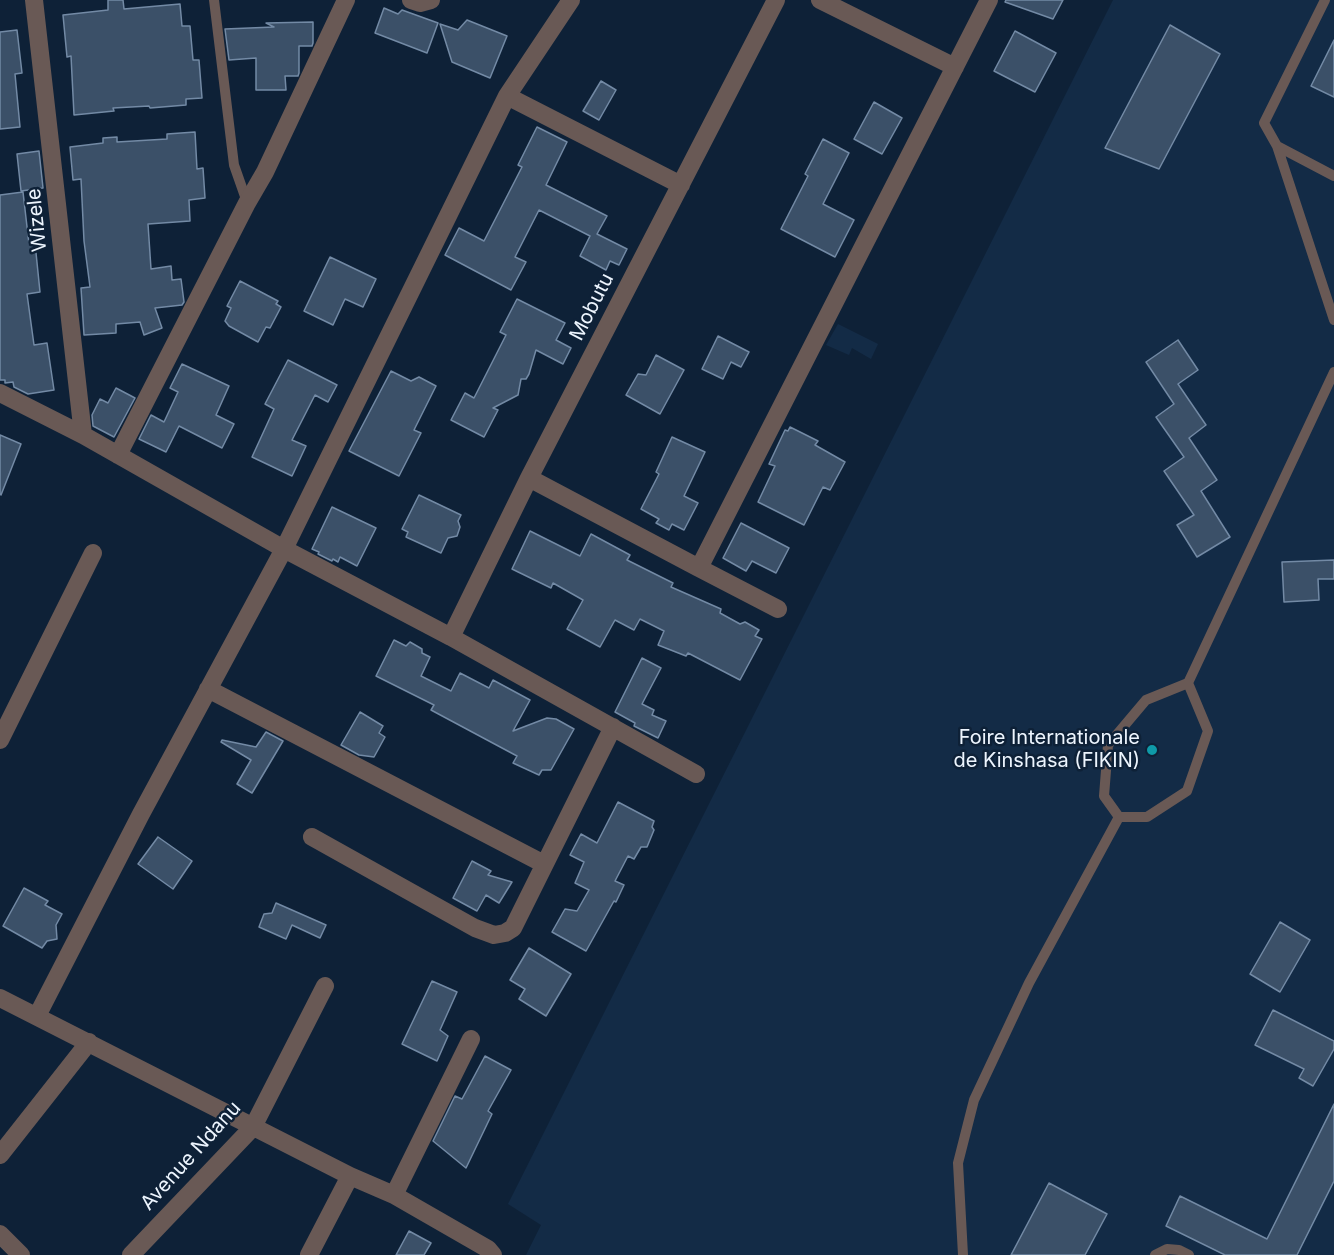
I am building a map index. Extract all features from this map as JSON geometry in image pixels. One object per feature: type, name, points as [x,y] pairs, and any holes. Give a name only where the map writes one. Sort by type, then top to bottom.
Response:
[{"type":"street","name":"Wizele","points":[[34,0],[83,435]]},
{"type":"street","points":[[118,455],[265,172],[346,0]]},
{"type":"street","points":[[411,0],[420,3],[431,0]]},
{"type":"street","points":[[37,1016],[141,814],[284,549],[507,96],[571,0]]},
{"type":"street","name":"Mobutu","points":[[451,637],[529,478],[776,0]]},
{"type":"street","points":[[820,0],[955,67]]},
{"type":"street","points":[[699,568],[989,0]]},
{"type":"street","points":[[507,96],[681,185]]},
{"type":"street","points":[[0,393],[83,435],[284,549],[451,637],[696,774]]},
{"type":"street","points":[[529,478],[778,609]]},
{"type":"street","points":[[0,740],[93,553]]},
{"type":"street","points":[[208,689],[544,864]]},
{"type":"street","points":[[312,837],[476,928],[494,935],[505,933],[513,928],[613,727]]},
{"type":"street","name":"Avenue Ndanu","points":[[131,1255],[253,1127],[325,986]]},
{"type":"street","points":[[0,998],[350,1176],[394,1195],[488,1248],[493,1255]]},
{"type":"street","points":[[394,1195],[471,1039]]},
{"type":"street","points":[[0,1155],[89,1042]]},
{"type":"street","points":[[309,1255],[350,1176]]},
{"type":"street","points":[[0,1234],[21,1255]]},
{"type":"lane","points":[[214,0],[234,165],[248,203]]},
{"type":"lane","points":[[1325,0],[1264,123],[1276,146],[1334,320]]},
{"type":"lane","points":[[1276,146],[1334,176]]},
{"type":"lane","points":[[1119,817],[1104,796],[1108,744],[1146,700],[1188,683],[1334,372]]},
{"type":"lane","points":[[1119,817],[1147,818],[1187,791],[1208,731],[1188,683]]},
{"type":"lane","points":[[963,1255],[958,1163],[975,1100],[1029,983],[1119,817]]},
{"type":"lane","points":[[1155,1255],[1167,1249],[1179,1250],[1189,1255]]},
{"type":"shaded area","name":"Foire Internationale de Kinshasa (FIKIN)","points":[[1113,0],[1334,0],[1334,1255],[526,1255],[541,1225],[508,1204]]},
{"type":"shaded area","points":[[838,324],[878,344],[871,359],[852,348],[849,355],[826,345]]},
{"type":"building","points":[[108,0],[123,0],[124,9],[180,4],[182,26],[190,26],[193,60],[199,60],[202,98],[186,99],[186,105],[113,108],[114,111],[74,115],[71,56],[67,57],[63,15],[108,10]]},
{"type":"building","points":[[1006,0],[1063,0],[1053,19],[1005,2]]},
{"type":"building","points":[[384,8],[398,14],[402,10],[438,23],[427,53],[375,33]]},
{"type":"building","points":[[467,20],[507,36],[490,78],[452,62],[440,24],[458,30]]},
{"type":"building","points":[[313,22],[312,46],[299,46],[299,73],[298,76],[285,76],[286,90],[256,90],[256,58],[229,60],[225,29],[274,27],[266,23]]},
{"type":"building","points":[[1170,25],[1220,54],[1159,169],[1105,148]]},
{"type":"building","points":[[17,30],[22,73],[15,74],[20,127],[0,129],[0,32]]},
{"type":"building","points":[[1015,31],[1056,53],[1035,92],[994,71]]},
{"type":"building","points":[[1334,40],[1334,97],[1311,86]]},
{"type":"building","points":[[601,81],[616,90],[599,120],[583,111]]},
{"type":"building","points":[[874,102],[902,118],[882,154],[854,139]]},
{"type":"building","points":[[537,127],[567,142],[546,185],[607,216],[597,234],[627,249],[619,265],[610,261],[606,270],[580,256],[590,236],[539,210],[515,257],[526,262],[511,290],[445,255],[459,228],[484,241],[522,167],[518,165]]},
{"type":"building","points":[[195,132],[197,169],[203,168],[205,198],[189,200],[190,221],[148,224],[151,269],[171,266],[172,280],[181,279],[184,302],[182,305],[155,308],[162,328],[144,335],[140,322],[116,324],[116,333],[84,335],[81,288],[90,287],[84,241],[81,179],[73,180],[70,147],[103,143],[103,138],[117,137],[117,142],[167,139],[167,134]]},
{"type":"building","points":[[823,139],[849,153],[823,204],[854,220],[835,257],[781,229],[808,176],[805,174]]},
{"type":"building","points":[[39,151],[43,188],[21,191],[17,154]]},
{"type":"building","points":[[23,192],[29,244],[35,243],[40,292],[27,294],[34,345],[47,343],[54,390],[28,394],[14,387],[13,382],[5,383],[5,380],[0,380],[0,195]]},
{"type":"building","points":[[330,257],[376,279],[363,307],[345,299],[333,325],[304,311]]},
{"type":"building","points":[[240,281],[278,301],[276,304],[281,307],[270,328],[266,327],[258,342],[229,326],[225,321],[231,308],[227,306]]},
{"type":"building","points":[[517,299],[565,323],[556,340],[571,348],[563,364],[536,350],[529,374],[526,379],[521,379],[518,395],[493,408],[498,410],[484,437],[451,420],[465,393],[474,398],[506,335],[500,332]]},
{"type":"building","points":[[718,336],[749,352],[741,367],[731,362],[723,379],[702,369]]},
{"type":"building","points":[[1178,340],[1198,370],[1178,384],[1206,425],[1189,438],[1217,480],[1201,491],[1230,537],[1197,557],[1177,525],[1194,515],[1164,471],[1184,457],[1156,417],[1174,404],[1146,362]]},
{"type":"building","points":[[656,355],[684,370],[660,414],[626,395],[638,374],[646,375]]},
{"type":"building","points":[[288,360],[337,385],[328,402],[315,395],[292,440],[306,446],[292,476],[252,457],[274,409],[265,404]]},
{"type":"building","points":[[182,364],[229,386],[216,415],[234,424],[222,448],[179,426],[166,452],[139,439],[151,415],[164,422],[178,392],[170,388]]},
{"type":"building","points":[[391,371],[411,381],[419,377],[436,386],[414,430],[421,433],[399,476],[349,451]]},
{"type":"building","points":[[116,388],[135,398],[114,437],[93,426],[92,415],[100,399],[108,403]]},
{"type":"building","points":[[790,427],[818,441],[815,445],[845,462],[830,490],[823,487],[804,525],[758,502],[775,466],[769,464],[785,430],[788,431]]},
{"type":"building","points":[[0,435],[21,444],[1,495],[0,494]]},
{"type":"building","points":[[672,437],[705,452],[684,496],[698,503],[684,530],[672,524],[669,530],[656,523],[659,519],[641,509],[659,474],[656,472]]},
{"type":"building","points":[[419,495],[461,515],[458,521],[460,527],[457,536],[448,538],[441,553],[406,537],[408,532],[402,529]]},
{"type":"building","points":[[332,507],[376,528],[357,566],[340,557],[338,562],[333,559],[332,561],[312,549]]},
{"type":"building","points":[[741,523],[789,548],[776,573],[752,561],[746,571],[723,558]]},
{"type":"building","points":[[530,531],[580,556],[591,534],[630,555],[627,560],[673,583],[671,587],[721,609],[720,613],[740,624],[745,622],[759,630],[755,636],[762,639],[740,680],[688,653],[686,656],[658,645],[664,631],[640,619],[634,630],[615,620],[600,647],[567,629],[583,600],[553,583],[551,588],[512,569]]},
{"type":"building","points":[[1334,560],[1334,579],[1318,579],[1319,600],[1284,602],[1282,562]]},
{"type":"building","points":[[394,640],[406,646],[410,642],[422,649],[422,653],[430,657],[421,676],[451,691],[460,673],[489,688],[493,680],[530,700],[513,731],[547,718],[556,719],[574,729],[551,770],[542,770],[539,775],[513,763],[517,756],[431,710],[434,705],[376,676]]},
{"type":"building","points":[[642,658],[661,668],[642,704],[654,710],[652,715],[666,721],[658,738],[634,726],[635,723],[615,712]]},
{"type":"building","points":[[360,712],[383,726],[379,733],[385,737],[374,757],[359,755],[341,745]]},
{"type":"building","points":[[266,732],[283,741],[252,793],[237,784],[251,760],[221,742],[222,740],[256,747]]},
{"type":"building","points":[[618,802],[654,821],[652,827],[654,830],[647,847],[641,847],[634,859],[628,856],[615,881],[624,885],[586,951],[552,932],[565,909],[577,911],[589,890],[575,883],[584,862],[570,855],[581,834],[597,843]]},
{"type":"building","points":[[158,837],[192,861],[173,889],[138,864]]},
{"type":"building","points":[[472,861],[491,871],[488,875],[512,882],[499,903],[486,895],[477,911],[453,898]]},
{"type":"building","points":[[24,888],[48,901],[45,905],[62,914],[56,925],[57,939],[47,941],[42,948],[3,926]]},
{"type":"building","points":[[276,903],[326,925],[320,938],[292,925],[286,939],[259,927],[264,914],[272,913]]},
{"type":"building","points":[[1280,922],[1310,940],[1280,992],[1250,974]]},
{"type":"building","points":[[529,948],[571,974],[546,1016],[519,999],[525,989],[510,980]]},
{"type":"building","points":[[432,981],[457,992],[440,1030],[448,1036],[437,1061],[402,1044]]},
{"type":"building","points":[[1273,1010],[1334,1041],[1334,1049],[1313,1086],[1299,1078],[1304,1069],[1255,1045]]},
{"type":"building","points":[[485,1056],[511,1070],[488,1111],[492,1114],[466,1168],[433,1141],[455,1096],[462,1099]]},
{"type":"building","points":[[1334,1104],[1334,1181],[1297,1255],[1225,1255],[1166,1226],[1180,1196],[1267,1239]]},
{"type":"building","points":[[1049,1183],[1107,1214],[1085,1255],[1011,1255]]},
{"type":"building","points":[[409,1231],[431,1243],[424,1255],[396,1255]]},
{"type":"place","name":"Foire Internationale de Kinshasa (FIKIN)","points":[[1152,750]]}]
